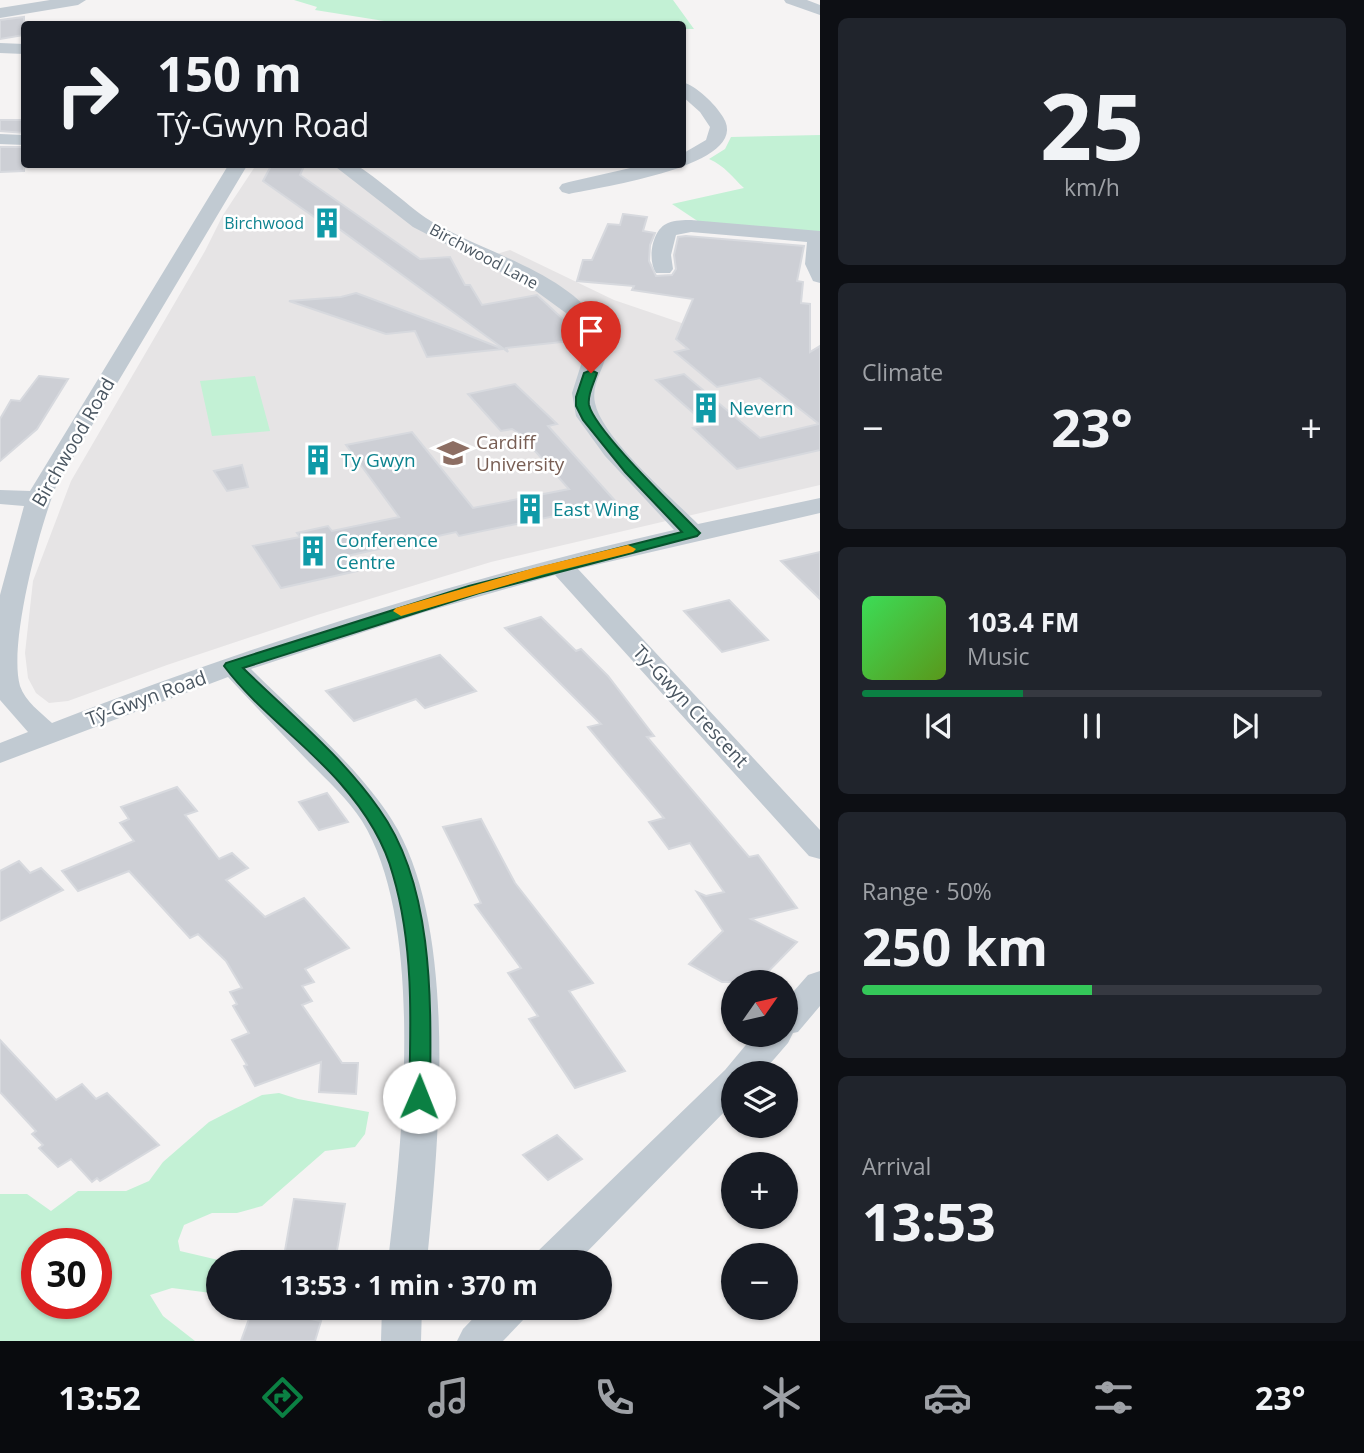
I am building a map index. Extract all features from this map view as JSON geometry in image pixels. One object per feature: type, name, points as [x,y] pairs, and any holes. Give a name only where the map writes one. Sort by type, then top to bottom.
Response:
[{"type":"street","points":[[0,13],[78,0]]},
{"type":"street","points":[[792,0],[820,10]]},
{"type":"street","points":[[0,48],[21,49]]},
{"type":"street","points":[[686,90],[712,112],[719,125],[716,142],[711,148],[686,160]]},
{"type":"street","points":[[0,139],[21,140]]},
{"type":"street","name":"Birchwood Road","points":[[47,735],[12,697],[6,684],[1,652],[10,589],[38,499],[237,168]]},
{"type":"street","name":"Birchwood Lane","points":[[347,168],[433,230],[560,296],[578,312],[590,326],[597,349],[583,397],[583,406],[590,420],[630,469],[692,533]]},
{"type":"street","points":[[569,188],[657,168]]},
{"type":"street","points":[[663,269],[661,255],[667,232],[674,227],[691,226],[819,237],[815,264],[820,277]]},
{"type":"street","points":[[0,497],[38,499]]},
{"type":"street","name":"Tŷ-Gwyn Road","points":[[0,754],[232,666],[401,611],[560,565],[820,505]]},
{"type":"street","name":"Ty-Gwyn Crescent","points":[[560,565],[820,849]]},
{"type":"street","points":[[232,666],[315,747],[358,794],[373,813],[402,874],[414,934],[421,1028],[419,1120],[408,1250]]},
{"type":"street","points":[[798,1009],[820,983]]},
{"type":"street","points":[[752,1061],[764,1047]]},
{"type":"street","points":[[564,1250],[721,1093]]},
{"type":"street","points":[[401,1341],[402,1320]]},
{"type":"street","points":[[477,1341],[497,1320]]},
{"type":"shaded area","name":"Cardiff University","points":[[254,168],[339,168],[374,193],[493,255],[510,250],[614,300],[820,370],[820,485],[491,562],[317,615],[68,701],[49,703],[36,693],[28,678],[25,653],[33,581],[71,481],[205,251],[223,215]]},
{"type":"green space","points":[[294,0],[673,0],[694,29],[686,29],[686,21],[384,21],[315,10],[317,7]]},
{"type":"green space","points":[[820,135],[820,232],[699,222],[672,204],[744,188],[724,168],[709,159],[725,149],[731,137]]},
{"type":"green space","points":[[255,376],[270,431],[212,436],[200,381]]},
{"type":"green space","points":[[279,1093],[369,1112],[365,1134],[355,1147],[325,1151],[262,1206],[237,1213],[212,1213],[184,1225],[178,1241],[180,1251],[206,1257],[206,1292],[172,1288],[150,1295],[163,1316],[195,1341],[0,1341],[0,1194],[27,1194],[51,1211],[78,1191],[126,1191],[149,1181],[163,1162],[209,1122],[262,1095]]},
{"type":"building","points":[[24,17],[24,21],[21,21],[21,36],[0,39],[0,20]]},
{"type":"building","points":[[0,120],[21,120],[21,133],[0,131]]},
{"type":"building","points":[[0,147],[21,147],[21,168],[24,168],[24,171],[0,172]]},
{"type":"building","points":[[270,168],[303,168],[300,175],[420,259],[450,257],[465,285],[470,285],[482,305],[537,295],[579,334],[581,340],[506,348],[508,352],[335,226],[330,228],[263,181]]},
{"type":"building","points":[[623,214],[647,217],[643,231],[655,233],[650,245],[649,261],[656,276],[672,275],[676,269],[674,255],[678,237],[804,246],[797,281],[803,282],[801,303],[810,304],[810,352],[820,346],[820,450],[737,469],[693,428],[707,425],[656,380],[684,374],[760,438],[819,424],[760,378],[717,387],[675,352],[688,349],[676,339],[693,299],[632,290],[634,286],[577,281],[583,260],[592,260],[608,224],[620,225]]},
{"type":"building","points":[[356,293],[503,349],[427,357],[415,331],[386,334],[289,301],[341,297]]},
{"type":"building","points":[[39,376],[68,379],[37,429],[0,461],[0,419],[11,400],[20,401]]},
{"type":"building","points":[[515,384],[557,424],[548,426],[617,503],[459,536],[456,532],[347,556],[357,571],[281,588],[253,546],[300,537],[297,533],[328,526],[332,531],[399,517],[346,445],[412,432],[473,508],[569,489],[520,434],[512,429],[501,431],[468,394]]},
{"type":"building","points":[[242,465],[248,487],[227,491],[214,471]]},
{"type":"building","points":[[820,552],[820,599],[781,561]]},
{"type":"building","points":[[729,600],[768,640],[722,652],[684,611]]},
{"type":"building","points":[[541,617],[576,651],[581,649],[608,676],[654,736],[647,737],[749,857],[758,855],[797,908],[751,919],[797,942],[770,970],[721,970],[721,981],[689,964],[723,931],[697,892],[706,896],[724,892],[690,843],[669,849],[649,822],[664,818],[588,727],[601,724],[505,628]]},
{"type":"building","points":[[440,655],[476,691],[425,708],[416,699],[354,721],[326,691]]},
{"type":"building","points":[[177,787],[197,811],[185,815],[219,859],[232,853],[248,868],[226,880],[265,917],[304,898],[349,948],[305,969],[314,982],[302,986],[312,1001],[302,1005],[342,1063],[358,1063],[356,1094],[319,1092],[321,1062],[255,1086],[244,1066],[247,1065],[232,1040],[249,1033],[233,1006],[237,1004],[230,992],[242,988],[226,961],[198,934],[190,938],[129,871],[78,891],[62,871],[134,841],[120,823],[129,819],[121,807]]},
{"type":"building","points":[[327,793],[348,822],[319,830],[299,802]]},
{"type":"building","points":[[481,819],[515,883],[593,983],[569,991],[625,1071],[575,1088],[529,1019],[538,1016],[508,973],[521,968],[475,905],[481,903],[443,827]]},
{"type":"building","points":[[19,861],[30,873],[41,868],[63,890],[0,921],[0,871]]},
{"type":"building","points":[[0,1040],[56,1100],[82,1084],[96,1099],[107,1093],[159,1145],[100,1181],[97,1178],[92,1182],[71,1159],[58,1167],[39,1148],[43,1145],[32,1134],[36,1131],[0,1092]]},
{"type":"building","points":[[557,1135],[582,1159],[548,1180],[523,1155]]},
{"type":"building","points":[[294,1199],[345,1204],[337,1250],[285,1250]]},
{"type":"building","points":[[249,1320],[321,1321],[315,1341],[241,1341]]},
{"type":"slow traffic","points":[[401,611],[539,571],[628,549]]},
{"type":"place","name":"Birchwood","points":[[327,223]]},
{"type":"place","name":"Nevern","points":[[706,408]]},
{"type":"place","name":"Cardiff University","points":[[453,453]]},
{"type":"place","name":"Ty Gwyn","points":[[318,460]]},
{"type":"place","name":"East Wing","points":[[530,509]]},
{"type":"place","name":"Conference Centre","points":[[313,551]]},
{"type":"route","points":[[419,1097],[421,1028],[414,934],[402,874],[391,847],[373,813],[345,778],[232,666],[348,628],[560,565],[692,533],[630,469],[590,420],[583,406],[583,397],[591,373]]}]
